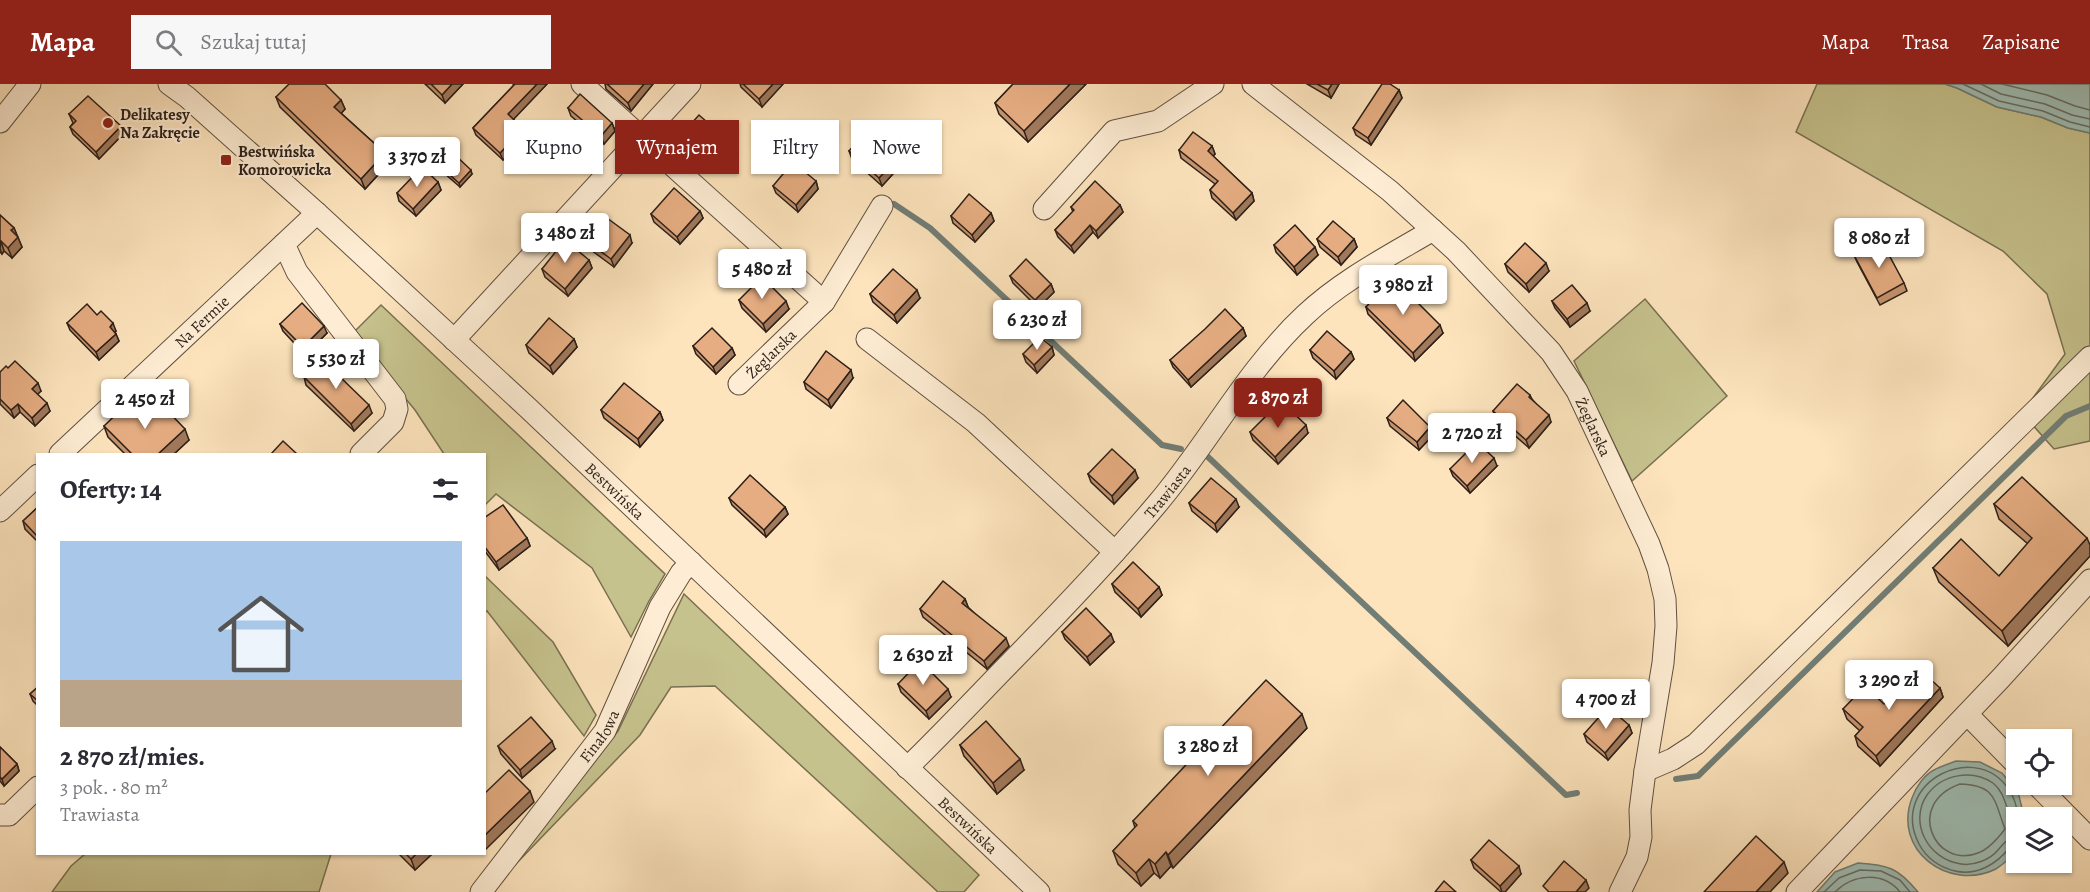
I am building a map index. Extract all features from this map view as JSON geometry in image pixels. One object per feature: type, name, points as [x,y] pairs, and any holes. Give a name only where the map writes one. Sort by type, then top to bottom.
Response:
[{"type":"street","points":[[0,122],[30,84]]},
{"type":"street","name":"Bestwińska","points":[[169,84],[181,90],[454,340],[1039,892]]},
{"type":"street","points":[[582,84],[623,120]]},
{"type":"street","points":[[657,120],[690,84]]},
{"type":"street","points":[[1044,209],[1114,132],[1158,121],[1213,84]]},
{"type":"street","name":"Żeglarska","points":[[1252,84],[1390,191],[1433,230],[1524,322],[1564,370],[1577,391],[1649,544],[1658,568],[1665,599],[1666,626],[1663,663],[1640,810],[1641,837],[1637,857],[1620,892]]},
{"type":"street","points":[[454,340],[615,166]]},
{"type":"street","points":[[683,174],[824,302]]},
{"type":"street","name":"Żeglarska","points":[[740,384],[824,302],[882,206]]},
{"type":"street","name":"Na Fermie","points":[[61,453],[317,213]]},
{"type":"street","name":"Trawiasta","points":[[908,768],[1071,600],[1158,503],[1190,463],[1225,410],[1275,347],[1304,315],[1336,288],[1433,230]]},
{"type":"street","points":[[284,243],[297,272],[395,399],[397,409],[393,422],[362,453]]},
{"type":"street","points":[[867,339],[976,423],[1115,552]]},
{"type":"street","points":[[1645,771],[1673,759],[1696,744],[2090,357]]},
{"type":"street","points":[[0,511],[36,477]]},
{"type":"street","name":"Finałowa","points":[[481,892],[605,731],[660,607],[681,573],[691,562]]},
{"type":"street","points":[[1797,892],[1967,714],[2090,580]]},
{"type":"street","points":[[1967,714],[2006,754]]},
{"type":"street","points":[[0,815],[9,815],[36,790]]},
{"type":"street","points":[[2047,795],[2090,839]]},
{"type":"shaded area","points":[[1817,84],[1945,84],[1997,107],[2041,117],[2068,128],[2090,133],[2090,441],[2054,449],[2022,413],[2065,354],[2047,294],[2003,251],[1796,132]]},
{"type":"shaded area","points":[[1645,299],[1727,396],[1632,481],[1574,361]]},
{"type":"shaded area","points":[[381,305],[665,574],[631,637],[592,568],[496,494],[486,504],[486,453],[443,453],[415,410],[352,334]]},
{"type":"shaded area","points":[[486,577],[553,642],[596,715],[584,736],[487,611]]},
{"type":"shaded area","points":[[684,594],[979,875],[964,892],[938,892],[715,686],[671,687],[640,735],[512,868],[618,731]]},
{"type":"shaded area","points":[[84,855],[331,855],[319,892],[52,892],[71,866]]},
{"type":"water","points":[[1945,84],[2090,84],[2090,133],[2068,128],[2041,117],[1997,107]]},
{"type":"water","points":[[1956,761],[1980,762],[2002,773],[2006,778],[2006,795],[2019,795],[2022,807],[2006,807],[2006,862],[1996,869],[1978,875],[1960,875],[1928,862],[1917,849],[1910,834],[1908,817],[1912,798],[1924,778],[1939,767]]},
{"type":"water","points":[[1858,863],[1892,869],[1905,878],[1918,892],[1817,892],[1835,872]]},
{"type":"building","points":[[289,84],[325,84],[341,100],[334,107],[385,153],[361,179],[276,97]]},
{"type":"building","points":[[431,84],[452,84],[442,95]]},
{"type":"building","points":[[515,84],[537,84],[508,114],[514,120],[504,120],[504,149],[500,153],[473,128]]},
{"type":"building","points":[[607,84],[644,84],[628,103]]},
{"type":"building","points":[[743,84],[773,84],[759,99]]},
{"type":"building","points":[[1013,84],[1070,84],[1024,131],[995,103]]},
{"type":"building","points":[[1317,84],[1332,84],[1328,90]]},
{"type":"building","points":[[1382,84],[1390,84],[1399,90],[1368,138],[1353,128]]},
{"type":"building","points":[[580,94],[612,123],[603,134],[603,120],[582,120],[568,108]]},
{"type":"building","points":[[88,96],[121,126],[96,152],[70,127],[76,121],[69,114]]},
{"type":"building","points":[[699,115],[705,120],[694,120]]},
{"type":"building","points":[[1193,132],[1212,146],[1208,151],[1252,193],[1233,213],[1210,190],[1218,181],[1179,150]]},
{"type":"building","points":[[454,154],[471,170],[459,183],[442,168]]},
{"type":"building","points":[[422,167],[438,182],[413,209],[397,193]]},
{"type":"building","points":[[783,174],[808,174],[816,181],[796,205],[773,186]]},
{"type":"building","points":[[1095,181],[1120,205],[1096,231],[1090,225],[1071,246],[1055,230],[1074,210],[1071,207]]},
{"type":"building","points":[[674,188],[700,211],[677,237],[651,214]]},
{"type":"building","points":[[969,194],[991,213],[972,235],[951,216]]},
{"type":"building","points":[[0,215],[14,228],[11,230],[18,237],[8,248],[0,242]]},
{"type":"building","points":[[607,218],[630,235],[611,259],[588,242]]},
{"type":"building","points":[[1333,221],[1354,239],[1338,257],[1317,239]]},
{"type":"building","points":[[1295,225],[1315,247],[1294,267],[1274,245]]},
{"type":"building","points":[[565,240],[589,260],[565,289],[542,269]]},
{"type":"building","points":[[1881,240],[1904,283],[1877,298],[1854,255]]},
{"type":"building","points":[[1525,243],[1546,263],[1526,284],[1505,264]]},
{"type":"building","points":[[1026,259],[1051,284],[1035,300],[1010,276]]},
{"type":"building","points":[[893,269],[917,290],[894,315],[870,294]]},
{"type":"building","points":[[762,277],[786,301],[763,324],[739,300]]},
{"type":"building","points":[[1393,278],[1440,325],[1413,353],[1366,307]]},
{"type":"building","points":[[1572,285],[1587,303],[1567,319],[1552,301]]},
{"type":"building","points":[[302,303],[324,326],[303,347],[280,324]]},
{"type":"building","points":[[87,304],[97,315],[101,311],[113,323],[110,327],[116,334],[96,352],[67,323]]},
{"type":"building","points":[[1225,309],[1243,328],[1188,380],[1170,360]]},
{"type":"building","points":[[549,318],[574,339],[550,366],[526,345]]},
{"type":"building","points":[[712,328],[732,348],[713,367],[693,346]]},
{"type":"building","points":[[1327,331],[1351,352],[1334,371],[1310,350]]},
{"type":"building","points":[[1040,337],[1052,347],[1034,365],[1023,354]]},
{"type":"building","points":[[826,351],[851,370],[828,400],[804,382]]},
{"type":"building","points":[[323,357],[369,405],[351,424],[304,377]]},
{"type":"building","points":[[15,361],[38,383],[32,389],[47,403],[32,418],[18,404],[11,410],[0,399],[0,372]]},
{"type":"building","points":[[624,383],[660,412],[638,439],[601,410]]},
{"type":"building","points":[[1517,384],[1549,415],[1526,440],[1493,411]]},
{"type":"building","points":[[1403,400],[1430,427],[1417,442],[1387,418]]},
{"type":"building","points":[[1281,401],[1306,425],[1275,457],[1250,432]]},
{"type":"building","points":[[159,402],[185,429],[159,453],[131,453],[104,426],[127,404],[142,419]]},
{"type":"building","points":[[283,441],[296,453],[272,453]]},
{"type":"building","points":[[1477,442],[1494,458],[1467,486],[1450,469]]},
{"type":"building","points":[[1112,449],[1135,470],[1112,496],[1088,474]]},
{"type":"building","points":[[750,475],[785,507],[764,530],[729,498]]},
{"type":"building","points":[[2022,477],[2087,538],[2002,631],[1933,568],[1961,539],[1999,576],[2032,538],[1994,504]]},
{"type":"building","points":[[1211,478],[1236,499],[1215,524],[1189,503]]},
{"type":"building","points":[[503,505],[527,538],[496,562],[486,549],[486,517]]},
{"type":"building","points":[[36,509],[36,535],[23,521]]},
{"type":"building","points":[[1133,562],[1159,587],[1138,609],[1112,584]]},
{"type":"building","points":[[943,581],[965,599],[962,603],[1006,638],[984,661],[920,609]]},
{"type":"building","points":[[1086,608],[1111,634],[1087,657],[1062,632]]},
{"type":"building","points":[[920,661],[948,689],[926,711],[898,684]]},
{"type":"building","points":[[1918,668],[1940,688],[1876,756],[1855,736],[1863,727],[1843,709],[1865,686],[1884,704]]},
{"type":"building","points":[[1266,680],[1302,714],[1168,855],[1166,852],[1155,864],[1149,859],[1136,873],[1113,851],[1137,825],[1133,821]]},
{"type":"building","points":[[36,689],[36,699],[30,694]]},
{"type":"building","points":[[1608,707],[1629,725],[1605,753],[1584,734]]},
{"type":"building","points":[[531,717],[552,741],[520,770],[498,746]]},
{"type":"building","points":[[986,721],[1020,759],[993,783],[960,745]]},
{"type":"building","points":[[0,747],[17,764],[2,779],[0,777]]},
{"type":"building","points":[[509,770],[530,791],[486,834],[486,792]]},
{"type":"building","points":[[1756,836],[1784,862],[1756,892],[1704,892]]},
{"type":"building","points":[[1489,840],[1519,866],[1500,886],[1471,860]]},
{"type":"building","points":[[1564,861],[1586,880],[1576,892],[1549,892],[1543,886]]},
{"type":"building","points":[[1444,881],[1456,892],[1435,892]]},
{"type":"waterway","points":[[894,204],[930,228],[1162,445],[1181,449]]},
{"type":"waterway","points":[[1676,779],[1698,776],[2066,416],[2090,406]]},
{"type":"waterway","points":[[1208,457],[1566,795],[1577,793]]},
{"type":"place","name":"Delikatesy Na Zakręcie","points":[[108,123]]},
{"type":"place","name":"Bestwińska Komorowicka","points":[[226,160]]}]
